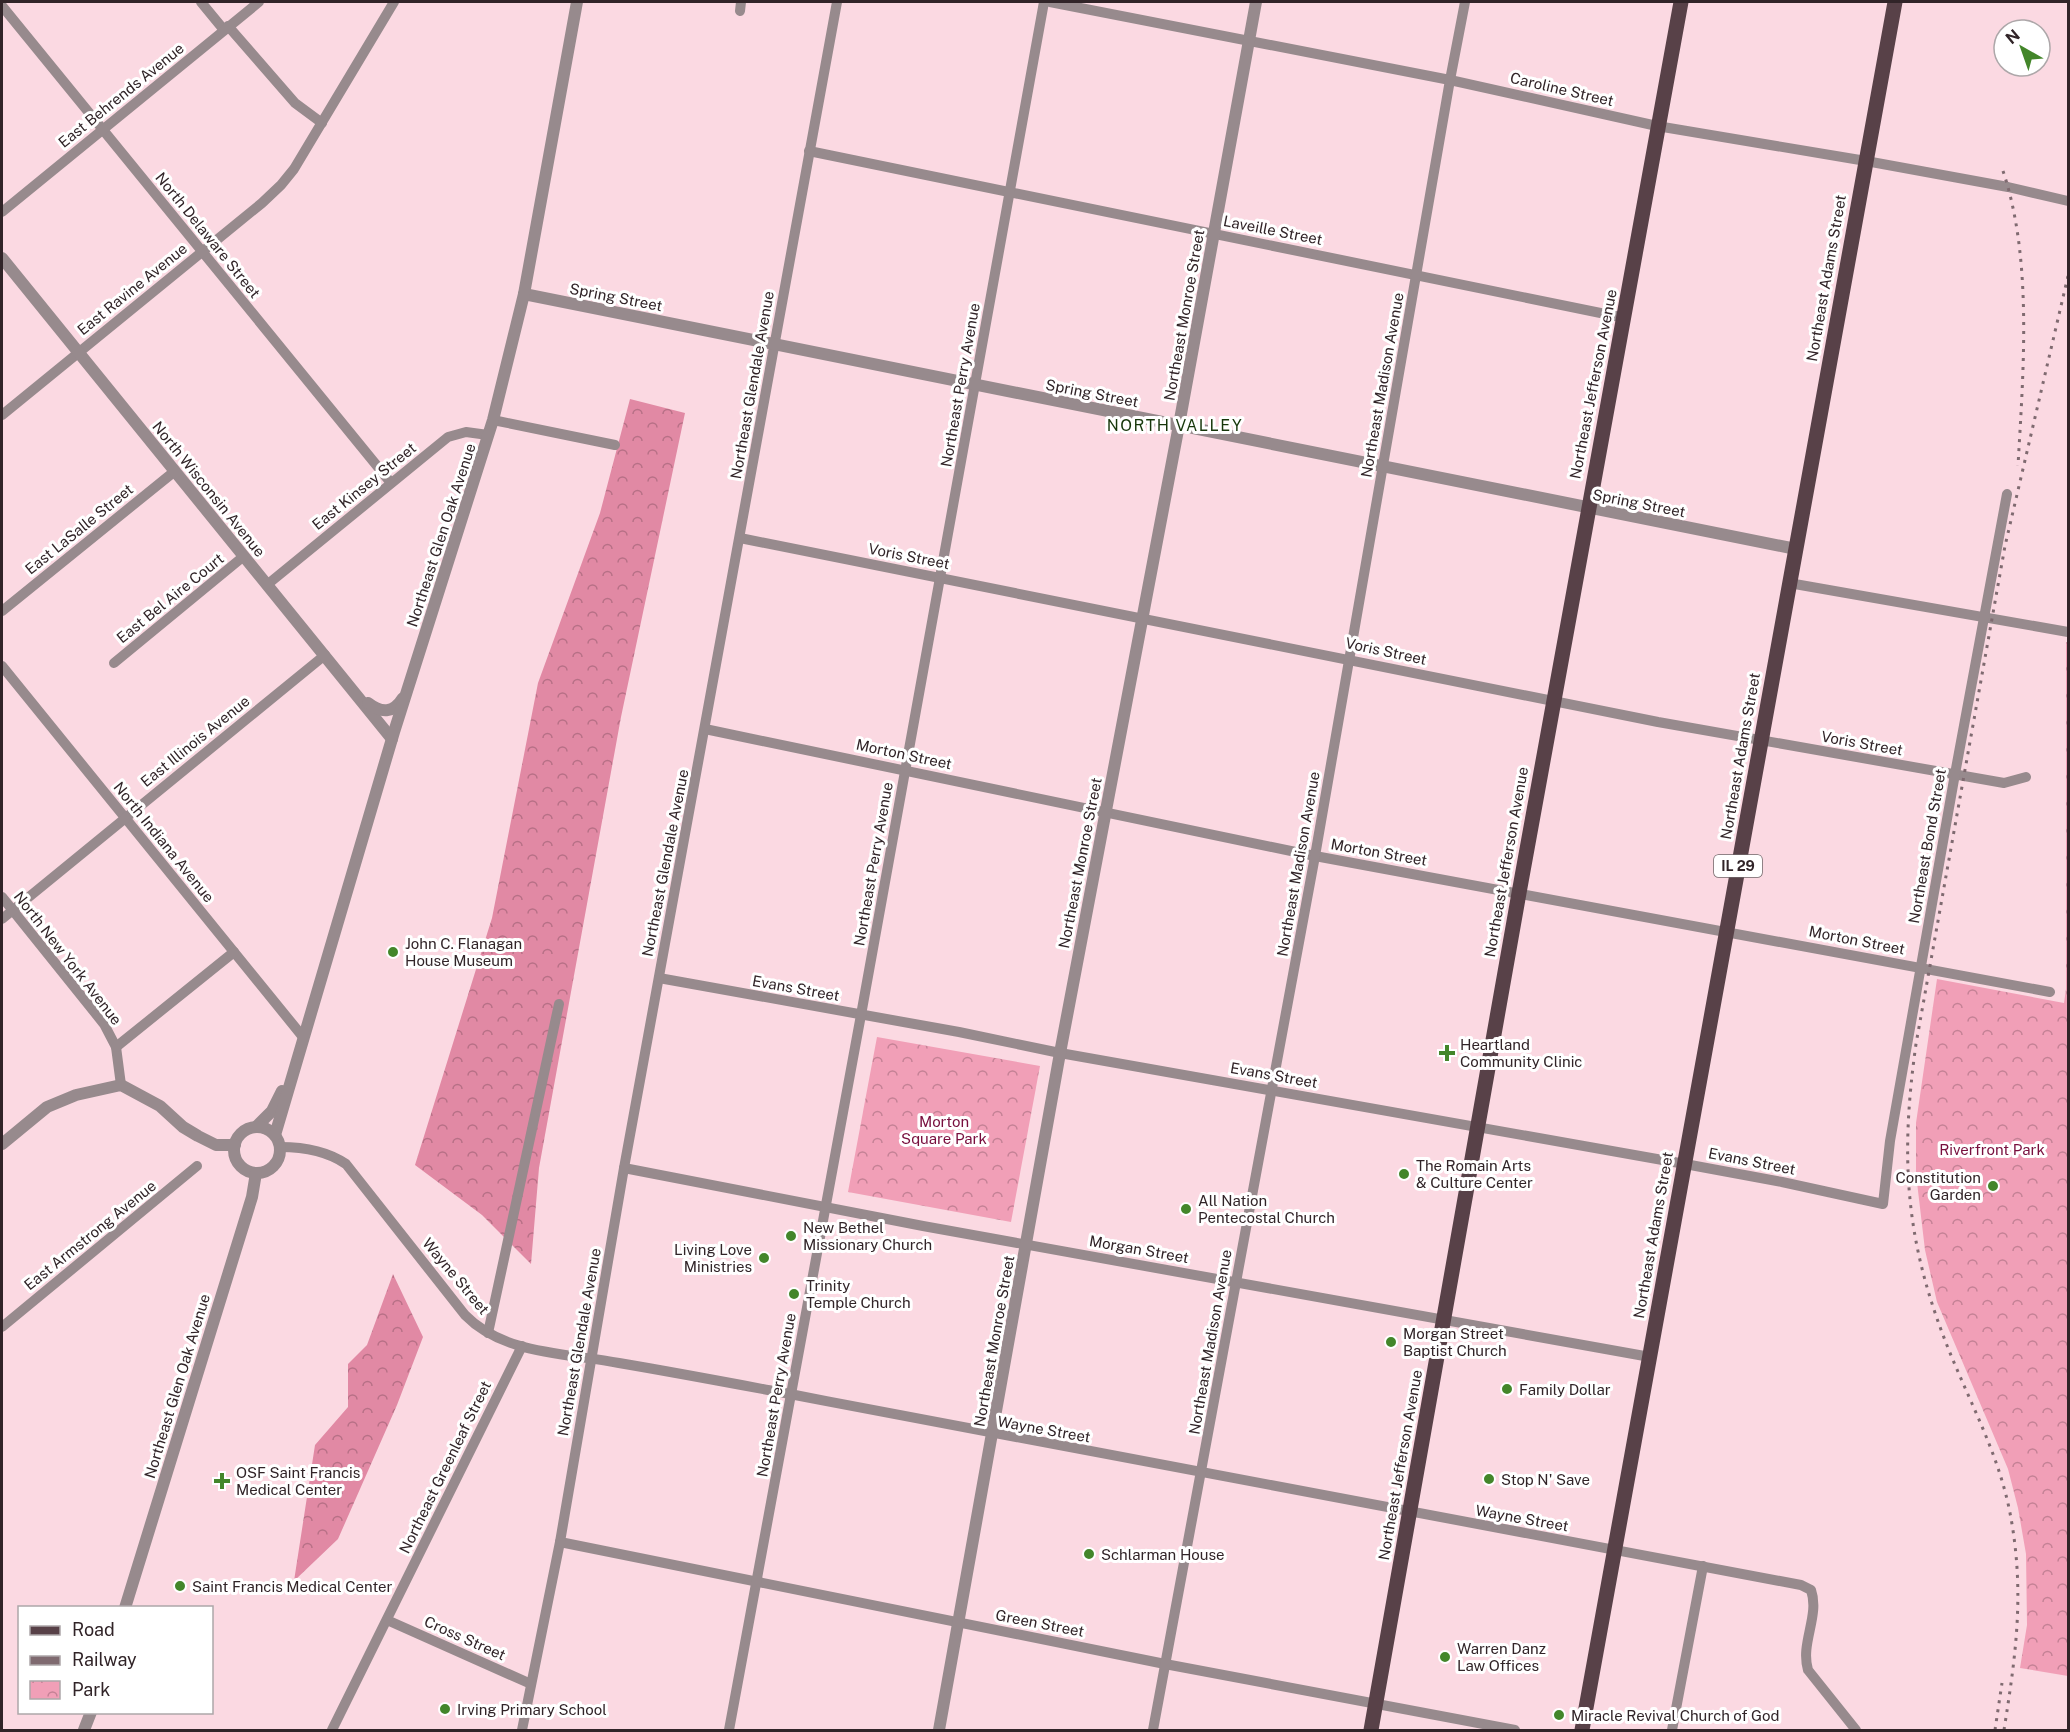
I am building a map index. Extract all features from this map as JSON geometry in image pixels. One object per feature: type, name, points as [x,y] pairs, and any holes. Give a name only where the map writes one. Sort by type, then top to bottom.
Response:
[{"type":"main road","name":"Northeast Jefferson Avenue","points":[[1371,1731],[1477,1127],[1681,2]]},
{"type":"main road","name":"Northeast Adams Street","points":[[1582,1731],[1895,2]]},
{"type":"street","points":[[201,2],[295,103],[322,123]]},
{"type":"street","name":"East Behrends Avenue","points":[[2,212],[259,2]]},
{"type":"street","name":"East Ravine Avenue","points":[[2,415],[281,185],[294,169],[394,2]]},
{"type":"street","name":"Northeast Glen Oak Avenue","points":[[277,1141],[293,1068],[408,686],[493,420],[524,294],[576,2]]},
{"type":"street","name":"Northeast Glendale Avenue","points":[[522,1731],[560,1542],[624,1168],[837,2]]},
{"type":"street","name":"Northeast Perry Avenue","points":[[729,1731],[1044,2]]},
{"type":"street","name":"Caroline Street","points":[[1050,2],[1450,80],[1657,126],[1866,161],[2008,187],[2068,201]]},
{"type":"street","name":"Northeast Monroe Street","points":[[939,1731],[1060,1053],[1215,234],[1256,2]]},
{"type":"street","name":"Northeast Madison Avenue","points":[[1154,1731],[1315,856],[1465,2]]},
{"type":"street","name":"North Delaware Street","points":[[2,6],[391,483]]},
{"type":"street","name":"Laveille Street","points":[[809,151],[1625,318]]},
{"type":"street","name":"North Wisconsin Avenue","points":[[2,258],[392,739]]},
{"type":"street","name":"Spring Street","points":[[524,294],[1796,549]]},
{"type":"street","points":[[493,420],[615,445]]},
{"type":"street","name":"East Kinsey Street","points":[[268,584],[451,436],[466,432],[489,435]]},
{"type":"street","name":"East LaSalle Street","points":[[2,611],[174,471]]},
{"type":"street","name":"Northeast Bond Street","points":[[1883,1204],[1890,1141],[2007,494]]},
{"type":"street","name":"Voris Street","points":[[740,538],[1761,741],[2004,783],[2026,777]]},
{"type":"street","name":"East Bel Aire Court","points":[[114,663],[244,556]]},
{"type":"street","points":[[1789,583],[2068,632]]},
{"type":"street","name":"East Illinois Avenue","points":[[2,919],[325,655]]},
{"type":"street","name":"North Indiana Avenue","points":[[2,666],[303,1037]]},
{"type":"street","points":[[348,684],[370,705],[383,712],[399,704],[408,686]]},
{"type":"street","name":"Morton Street","points":[[705,729],[1315,856],[2050,992]]},
{"type":"street","name":"North New York Avenue","points":[[2,897],[104,1024],[116,1047],[121,1085]]},
{"type":"street","points":[[116,1047],[234,952]]},
{"type":"street","name":"Evans Street","points":[[659,978],[1060,1053],[1685,1164],[1883,1204]]},
{"type":"street","points":[[488,1333],[559,1004]]},
{"type":"street","name":"Northeast Glen Oak Avenue","points":[[256,1127],[272,1111],[293,1068]]},
{"type":"street","points":[[2,1144],[47,1107],[76,1095],[121,1085],[160,1106],[183,1127],[198,1136],[216,1145],[235,1145]]},
{"type":"street","points":[[256,1127],[269,1131],[277,1141],[278,1160],[269,1170],[256,1173],[243,1169],[235,1158],[235,1145],[242,1132],[256,1127]]},
{"type":"street","name":"Wayne Street","points":[[277,1141],[320,1152],[346,1164],[460,1309],[488,1333],[522,1346],[1801,1585],[1811,1590],[1815,1601],[1805,1658],[1808,1670],[1856,1731]]},
{"type":"street","name":"East Armstrong Avenue","points":[[2,1327],[197,1166]]},
{"type":"street","name":"Morgan Street","points":[[624,1168],[1025,1245],[1444,1318],[1650,1357]]},
{"type":"street","name":"Northeast Glen Oak Avenue","points":[[126,1606],[252,1197],[256,1173]]},
{"type":"street","name":"Northeast Greenleaf Street","points":[[332,1731],[522,1346]]},
{"type":"street","name":"Green Street","points":[[560,1542],[1165,1664],[1515,1731]]},
{"type":"street","points":[[1672,1731],[1703,1566]]},
{"type":"street","name":"Cross Street","points":[[387,1620],[531,1684]]},
{"type":"street","points":[[86,1731],[91,1714]]},
{"type":"green space","points":[[630,399],[685,413],[621,717],[539,1168],[531,1264],[482,1215],[415,1165],[492,918],[538,683],[600,513]]},
{"type":"green space","name":"Riverfront Park","points":[[2066,642],[2068,643],[2068,1676],[2020,1668],[2027,1625],[2026,1554],[2018,1508],[2008,1469],[1937,1302],[1925,1250],[1916,1174],[1916,1123],[1937,979],[2064,1003],[2066,989]]},
{"type":"green space","name":"Morton Square Park","points":[[877,1037],[1040,1066],[1011,1222],[848,1192]]},
{"type":"green space","points":[[393,1274],[423,1337],[397,1405],[338,1539],[294,1581],[315,1445],[348,1407],[348,1364],[367,1345]]},
{"type":"railway","points":[[2003,171],[2019,242],[2024,317],[2018,466]]},
{"type":"railway","points":[[2004,1730],[2017,1622],[2015,1542],[1998,1467],[1943,1335],[1920,1261],[1909,1191],[1908,1120],[1916,1044],[2005,546],[2068,276]]},
{"type":"railway","points":[[1995,1730],[2002,1683]]},
{"type":"place","name":"John C. Flanagan House Museum","points":[[393,952]]},
{"type":"place","name":"Heartland Community Clinic","points":[[1447,1053]]},
{"type":"place","name":"The Romain Arts & Culture Center","points":[[1404,1174]]},
{"type":"place","name":"Constitution Garden","points":[[1993,1186]]},
{"type":"place","name":"All Nation Pentecostal Church","points":[[1186,1209]]},
{"type":"place","name":"New Bethel Missionary Church","points":[[791,1236]]},
{"type":"place","name":"Living Love Ministries","points":[[764,1258]]},
{"type":"place","name":"Trinity Temple Church","points":[[794,1294]]},
{"type":"place","name":"Morgan Street Baptist Church","points":[[1391,1342]]},
{"type":"place","name":"Family Dollar","points":[[1507,1389]]},
{"type":"place","name":"Stop N' Save","points":[[1489,1479]]},
{"type":"place","name":"OSF Saint Francis Medical Center","points":[[222,1481]]},
{"type":"place","name":"Schlarman House","points":[[1089,1554]]},
{"type":"place","name":"Saint Francis Medical Center","points":[[180,1586]]},
{"type":"place","name":"Warren Danz Law Offices","points":[[1445,1657]]},
{"type":"place","name":"Irving Primary School","points":[[445,1709]]},
{"type":"place","name":"Miracle Revival Church of God","points":[[1559,1715]]},
{"type":"district","name":"NORTH VALLEY","points":[[1175,425]]}]
